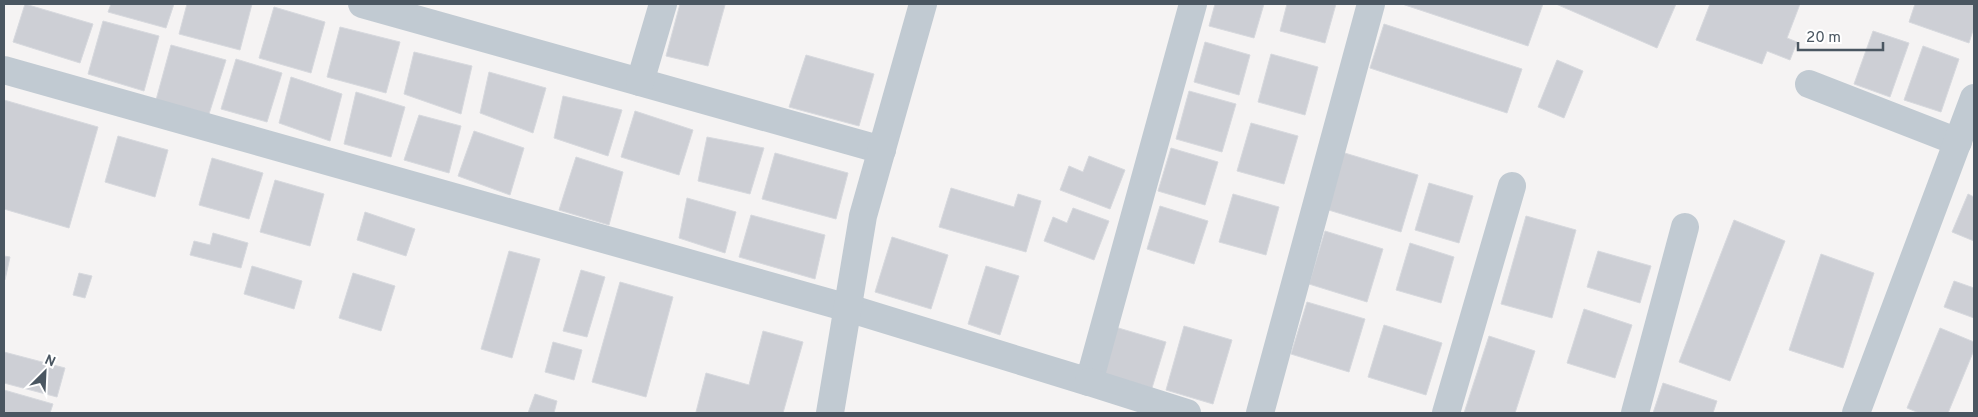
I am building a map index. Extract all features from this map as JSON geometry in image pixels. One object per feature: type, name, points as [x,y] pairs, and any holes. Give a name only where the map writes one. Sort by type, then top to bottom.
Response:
[{"type":"street","points":[[640,82],[663,4]]},
{"type":"street","points":[[830,413],[863,216],[922,4]]},
{"type":"street","points":[[1089,382],[1193,4]]},
{"type":"street","points":[[1260,413],[1371,4]]},
{"type":"street","points":[[374,5],[882,150]]},
{"type":"street","points":[[4,70],[848,308],[1187,413]]},
{"type":"street","points":[[1809,84],[1958,142]]},
{"type":"street","points":[[1856,413],[1974,98]]},
{"type":"street","points":[[1446,413],[1512,186]]},
{"type":"street","points":[[1635,413],[1685,228]]},
{"type":"building","points":[[25,4],[93,24],[80,63],[13,42]]},
{"type":"building","points":[[111,4],[174,4],[166,28],[108,12]]},
{"type":"building","points":[[187,4],[252,4],[240,50],[179,34]]},
{"type":"building","points":[[680,4],[725,5],[708,66],[666,56]]},
{"type":"building","points":[[1215,4],[1264,4],[1254,38],[1209,26]]},
{"type":"building","points":[[1287,4],[1336,4],[1325,43],[1280,31]]},
{"type":"building","points":[[1402,4],[1543,4],[1528,46]]},
{"type":"building","points":[[1556,4],[1676,4],[1657,48]]},
{"type":"building","points":[[1710,4],[1800,4],[1787,38],[1797,42],[1790,60],[1767,51],[1762,64],[1696,40]]},
{"type":"building","points":[[1915,4],[1974,4],[1974,27],[1969,43],[1909,22]]},
{"type":"building","points":[[274,7],[325,22],[311,73],[259,58]]},
{"type":"building","points":[[103,21],[159,36],[144,91],[88,74]]},
{"type":"building","points":[[1384,24],[1522,69],[1507,113],[1370,68]]},
{"type":"building","points":[[340,27],[400,42],[386,93],[327,77]]},
{"type":"building","points":[[1873,31],[1909,43],[1890,97],[1854,84]]},
{"type":"building","points":[[1205,42],[1250,55],[1239,95],[1194,82]]},
{"type":"building","points":[[171,45],[226,60],[209,114],[156,100]]},
{"type":"building","points":[[1923,46],[1959,59],[1941,112],[1904,100]]},
{"type":"building","points":[[414,52],[472,66],[461,114],[404,94]]},
{"type":"building","points":[[1271,54],[1318,67],[1305,115],[1258,102]]},
{"type":"building","points":[[806,55],[874,74],[859,126],[789,107]]},
{"type":"building","points":[[236,59],[282,73],[267,122],[221,109]]},
{"type":"building","points":[[1557,60],[1583,71],[1564,118],[1538,107]]},
{"type":"building","points":[[489,72],[546,88],[533,133],[480,113]]},
{"type":"building","points":[[291,77],[342,94],[330,141],[279,123]]},
{"type":"building","points":[[1189,91],[1236,104],[1222,152],[1176,139]]},
{"type":"building","points":[[356,92],[405,107],[391,157],[344,144]]},
{"type":"building","points":[[563,96],[622,110],[608,156],[554,138]]},
{"type":"building","points":[[4,100],[98,127],[69,228],[4,209]]},
{"type":"building","points":[[635,111],[693,130],[679,175],[621,157]]},
{"type":"building","points":[[419,115],[461,126],[449,173],[404,160]]},
{"type":"building","points":[[1251,123],[1298,136],[1284,184],[1237,171]]},
{"type":"building","points":[[474,131],[524,148],[510,195],[458,176]]},
{"type":"building","points":[[118,136],[168,150],[155,197],[105,182]]},
{"type":"building","points":[[707,137],[764,148],[750,194],[698,181]]},
{"type":"building","points":[[1171,148],[1218,162],[1205,205],[1158,191]]},
{"type":"building","points":[[1338,151],[1418,175],[1401,232],[1322,208]]},
{"type":"building","points":[[775,153],[848,173],[836,219],[762,199]]},
{"type":"building","points":[[1089,156],[1125,170],[1110,209],[1060,190],[1069,166],[1083,172]]},
{"type":"building","points":[[576,157],[623,172],[609,225],[559,210]]},
{"type":"building","points":[[212,158],[263,173],[249,219],[199,205]]},
{"type":"building","points":[[275,180],[324,194],[310,246],[260,232]]},
{"type":"building","points":[[1429,183],[1473,196],[1459,243],[1415,230]]},
{"type":"building","points":[[951,188],[1014,207],[1018,194],[1041,201],[1026,252],[939,227]]},
{"type":"building","points":[[1233,194],[1279,207],[1266,255],[1219,242]]},
{"type":"building","points":[[1968,194],[1974,197],[1974,241],[1952,232]]},
{"type":"building","points":[[687,198],[736,212],[725,253],[679,238]]},
{"type":"building","points":[[1160,206],[1208,221],[1194,264],[1147,249]]},
{"type":"building","points":[[1073,208],[1109,221],[1094,260],[1044,241],[1053,217],[1067,223]]},
{"type":"building","points":[[365,212],[415,229],[406,256],[357,240]]},
{"type":"building","points":[[751,215],[825,235],[815,279],[739,257]]},
{"type":"building","points":[[1526,216],[1576,230],[1552,318],[1501,304]]},
{"type":"building","points":[[1734,220],[1785,241],[1730,381],[1679,362]]},
{"type":"building","points":[[1325,231],[1383,249],[1367,302],[1309,284]]},
{"type":"building","points":[[213,233],[248,243],[241,268],[190,255],[194,241],[210,245]]},
{"type":"building","points":[[892,237],[948,255],[931,309],[875,292]]},
{"type":"building","points":[[1410,243],[1454,257],[1441,303],[1396,290]]},
{"type":"building","points":[[509,251],[540,259],[512,358],[481,349]]},
{"type":"building","points":[[1598,251],[1651,266],[1640,303],[1587,287]]},
{"type":"building","points":[[1821,254],[1874,273],[1843,368],[1789,350]]},
{"type":"building","points":[[4,256],[10,257],[5,280],[4,280]]},
{"type":"building","points":[[252,266],[302,281],[294,309],[244,294]]},
{"type":"building","points":[[986,266],[1019,276],[1000,335],[968,324]]},
{"type":"building","points":[[581,270],[605,277],[587,337],[563,331]]},
{"type":"building","points":[[79,273],[92,276],[85,298],[73,295]]},
{"type":"building","points":[[353,273],[395,286],[381,331],[339,318]]},
{"type":"building","points":[[1954,281],[1974,288],[1974,318],[1944,307]]},
{"type":"building","points":[[620,282],[673,297],[646,397],[592,382]]},
{"type":"building","points":[[1307,302],[1365,319],[1349,372],[1291,354]]},
{"type":"building","points":[[1584,309],[1632,325],[1615,378],[1567,363]]},
{"type":"building","points":[[1384,325],[1442,343],[1426,395],[1368,377]]},
{"type":"building","points":[[1184,326],[1232,340],[1213,404],[1166,390]]},
{"type":"building","points":[[1115,327],[1166,342],[1152,388],[1102,373]]},
{"type":"building","points":[[1940,328],[1974,342],[1974,350],[1948,413],[1919,413],[1907,408]]},
{"type":"building","points":[[763,331],[803,342],[783,413],[696,412],[706,373],[749,385]]},
{"type":"building","points":[[1489,336],[1535,351],[1515,413],[1464,413]]},
{"type":"building","points":[[553,342],[582,350],[574,380],[545,372]]},
{"type":"building","points":[[4,352],[65,368],[57,397],[4,383]]},
{"type":"building","points":[[1663,383],[1717,401],[1713,413],[1653,413]]},
{"type":"building","points":[[4,390],[53,404],[50,413],[4,413]]},
{"type":"building","points":[[535,394],[557,401],[554,413],[528,413]]}]
